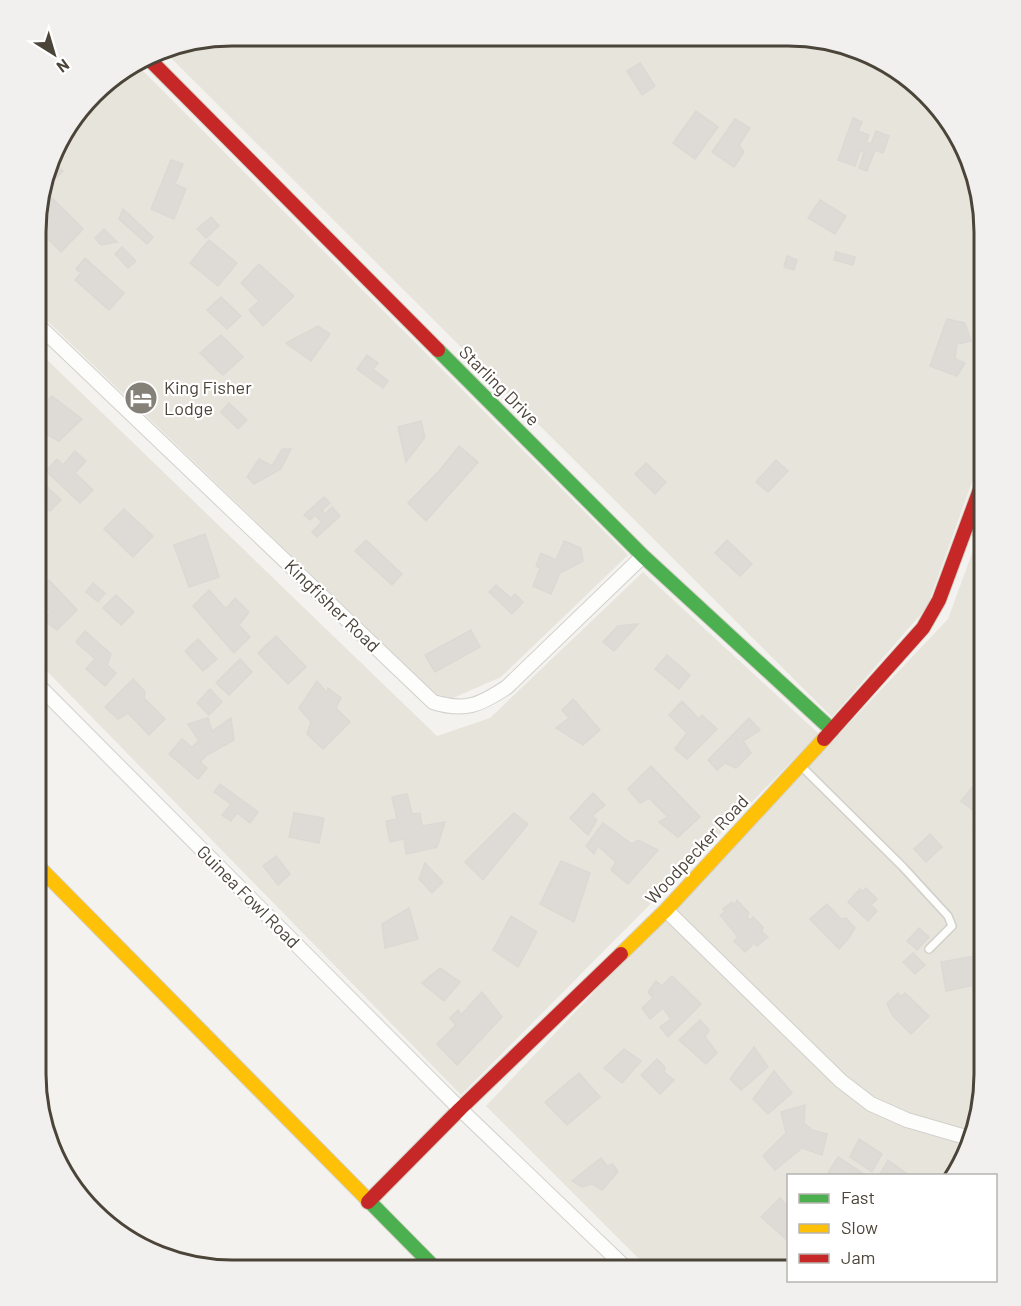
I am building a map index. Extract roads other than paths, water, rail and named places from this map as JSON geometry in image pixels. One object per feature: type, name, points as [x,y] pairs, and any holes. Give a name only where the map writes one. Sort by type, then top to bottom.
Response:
[{"type":"street","name":"Starling Drive","points":[[154,64],[643,556],[832,730]]},
{"type":"street","name":"Kingfisher Road","points":[[47,333],[433,702],[451,708],[468,707],[487,700],[507,687],[643,556]]},
{"type":"street","name":"Woodpecker Road","points":[[368,1202],[460,1109],[666,910],[923,628],[939,600],[974,506]]},
{"type":"street","name":"Guinea Fowl Road","points":[[47,694],[460,1109],[617,1259]]},
{"type":"street","points":[[47,875],[426,1259]]},
{"type":"street","points":[[666,910],[840,1081],[871,1104],[907,1120],[964,1137]]},
{"type":"lane","points":[[800,765],[902,866],[951,920],[950,931],[929,949]]},
{"type":"place","name":"King Fisher Lodge","points":[[141,398]]}]
